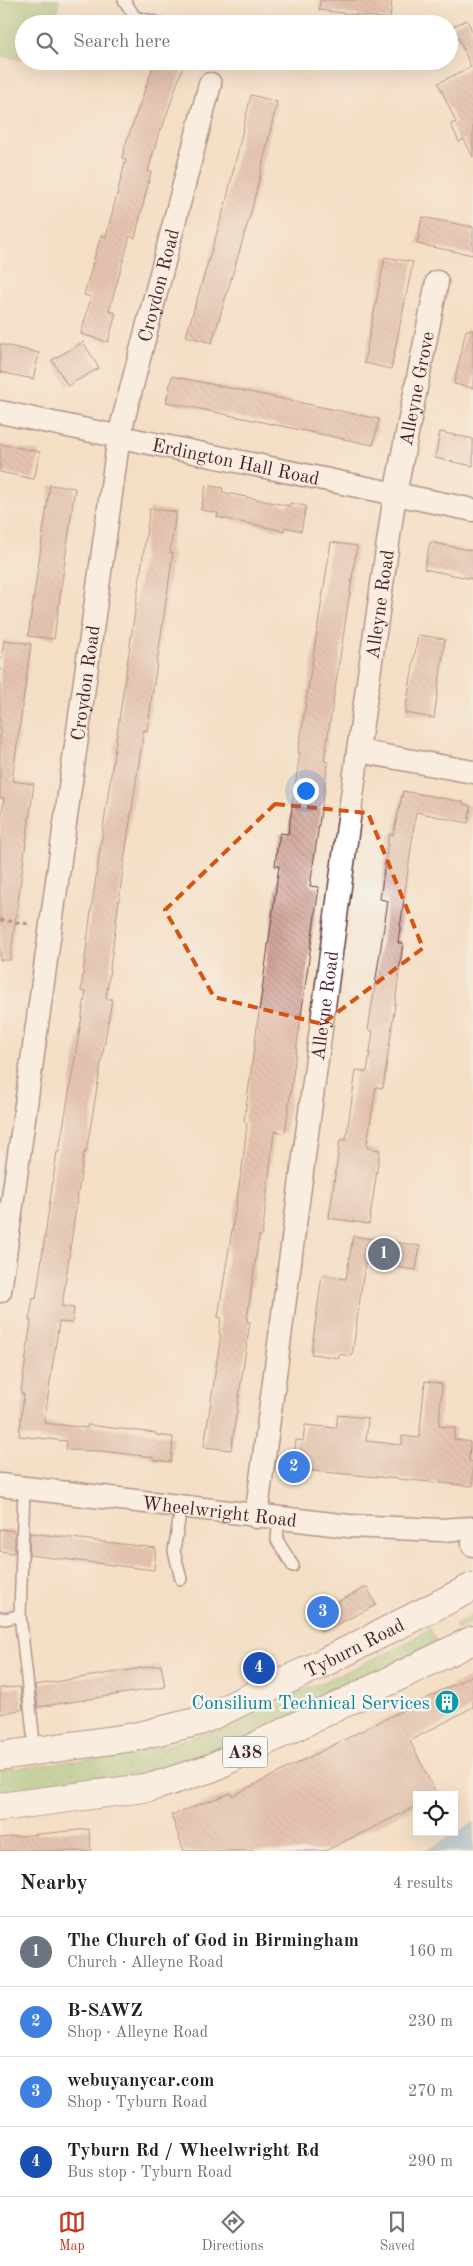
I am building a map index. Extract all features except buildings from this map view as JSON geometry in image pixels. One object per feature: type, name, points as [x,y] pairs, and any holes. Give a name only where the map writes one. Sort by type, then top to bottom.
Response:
[{"type":"highway","name":"Tyburn Road","points":[[0,1756],[134,1738],[200,1721],[323,1663],[472,1586]]},
{"type":"highway","name":"A38","points":[[0,1807],[152,1787],[211,1768],[473,1640]]},
{"type":"street","name":"Croydon Road","points":[[0,1291],[119,436],[210,84]]},
{"type":"street","name":"Alleyne Grove","points":[[395,494],[437,282]]},
{"type":"street","name":"Erdington Hall Road","points":[[0,412],[473,510]]},
{"type":"street","name":"Alleyne Road","points":[[256,1517],[358,751],[395,494]]},
{"type":"street","points":[[358,751],[473,772]]},
{"type":"street","name":"Wheelwright Road","points":[[0,1485],[256,1517],[349,1526],[440,1530],[473,1528]]},
{"type":"street","name":"Wheelwright Road","points":[[440,1530],[473,1544]]},
{"type":"lane","points":[[124,0],[134,15]]},
{"type":"lane","points":[[24,1488],[20,1615],[36,1751]]},
{"type":"lane","points":[[181,1507],[174,1551],[181,1579]]},
{"type":"lane","points":[[279,1519],[277,1540],[293,1566]]},
{"type":"lane","points":[[0,1618],[6,1619],[20,1615]]},
{"type":"path","points":[[0,920],[50,926]]},
{"type":"highlighted area","points":[[275,804],[368,813],[423,948],[322,1024],[214,997],[165,910]]},
{"type":"green space","points":[[0,0],[59,0],[57,15],[15,15],[15,58],[0,56]]},
{"type":"green space","points":[[473,1615],[473,1622],[458,1630],[455,1625]]},
{"type":"green space","points":[[430,1628],[436,1641],[407,1660],[266,1731],[182,1766],[89,1785],[0,1795],[0,1770],[104,1757],[165,1746],[239,1720],[398,1648]]},
{"type":"water","points":[[473,1823],[473,1851],[426,1851],[451,1836],[458,1836],[458,1832]]},
{"type":"place","name":"The Church of God in Birmingham","points":[[384,1254]]},
{"type":"place","name":"B-SAWZ","points":[[294,1467]]},
{"type":"place","name":"webuyanycar.com","points":[[323,1612]]},
{"type":"place","name":"Tyburn Rd / Wheelwright Rd","points":[[259,1668]]},
{"type":"place","name":"Consilium Technical Services","points":[[447,1702]]}]
